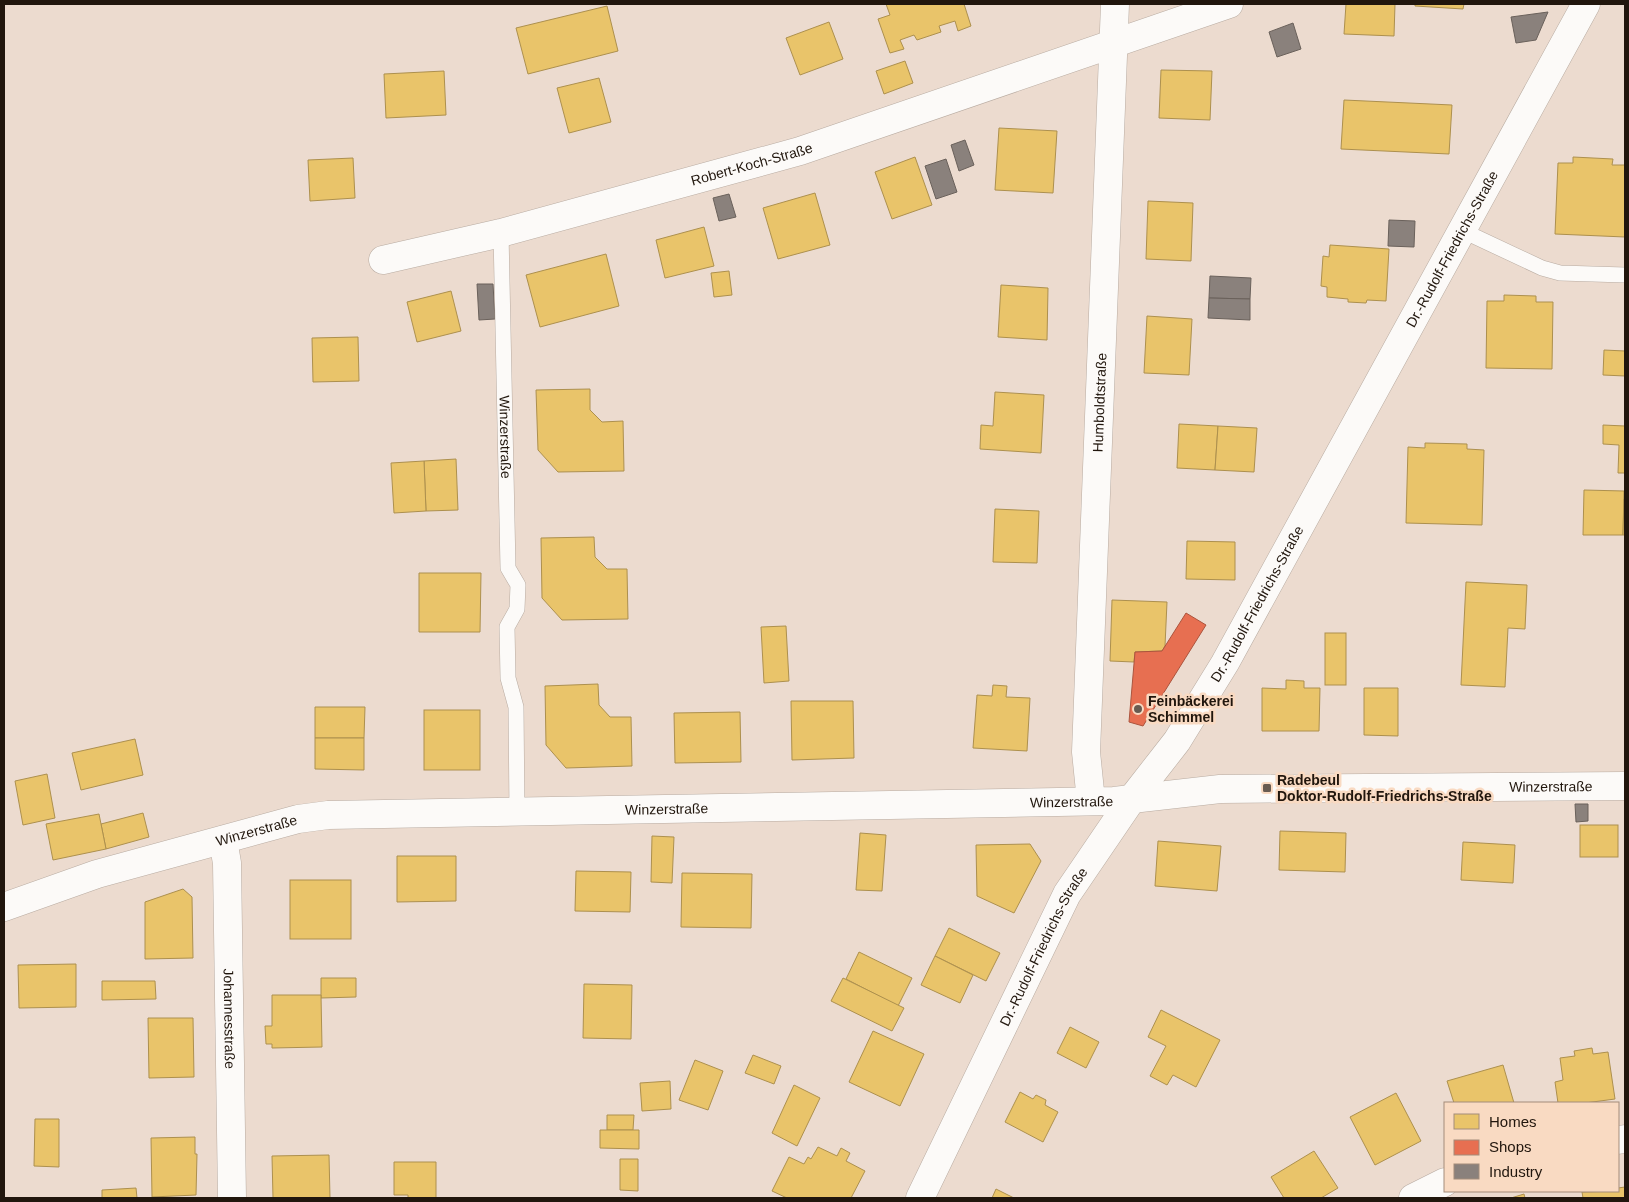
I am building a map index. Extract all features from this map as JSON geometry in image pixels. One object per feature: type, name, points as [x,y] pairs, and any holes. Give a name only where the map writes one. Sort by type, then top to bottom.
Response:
[{"type":"street","name":"Humboldtstraße","points":[[1091,801],[1086,752],[1115,4]]},
{"type":"street","name":"Robert-Koch-Straße","points":[[383,260],[501,233],[800,151],[1229,4]]},
{"type":"street","name":"Dr.-Rudolf-Friedrichs-Straße","points":[[920,1198],[1067,894],[1131,800],[1177,742],[1225,663],[1586,4]]},
{"type":"street","name":"Winzerstraße","points":[[4,907],[97,874],[298,819],[328,815],[517,813],[1131,800],[1220,789],[1625,786]]},
{"type":"street","name":"Johannesstraße","points":[[223,840],[227,863],[232,1198]]},
{"type":"street","points":[[1413,1198],[1444,1182]]},
{"type":"lane","points":[[1462,230],[1542,268],[1560,273],[1625,275]]},
{"type":"lane","name":"Winzerstraße","points":[[501,233],[508,568],[518,585],[518,609],[507,627],[508,678],[516,707],[517,813]]},
{"type":"building: Homes","points":[[886,4],[964,4],[971,26],[958,31],[955,21],[939,26],[941,32],[917,40],[914,35],[900,40],[904,49],[890,53],[878,19],[890,15]]},
{"type":"building: Homes","points":[[1346,4],[1395,4],[1394,36],[1344,34]]},
{"type":"building: Homes","points":[[1415,4],[1464,4],[1463,9],[1415,6]]},
{"type":"building: Homes","points":[[607,6],[618,51],[528,74],[516,28]]},
{"type":"building: Homes","points":[[829,22],[843,59],[800,75],[786,38]]},
{"type":"building: Homes","points":[[905,61],[913,83],[884,94],[876,71]]},
{"type":"building: Homes","points":[[1161,70],[1212,71],[1210,120],[1159,118]]},
{"type":"building: Homes","points":[[444,71],[446,115],[386,118],[384,74]]},
{"type":"building: Homes","points":[[599,78],[611,122],[569,133],[557,88]]},
{"type":"building: Homes","points":[[1344,100],[1452,105],[1449,154],[1341,149]]},
{"type":"building: Homes","points":[[999,128],[1057,131],[1053,193],[995,190]]},
{"type":"building: Homes","points":[[915,157],[932,205],[892,219],[875,172]]},
{"type":"building: Homes","points":[[1573,157],[1613,159],[1612,165],[1625,165],[1625,237],[1555,234],[1558,163],[1573,163]]},
{"type":"building: Homes","points":[[353,158],[355,198],[310,201],[308,160]]},
{"type":"building: Homes","points":[[815,193],[830,245],[778,259],[763,208]]},
{"type":"building: Homes","points":[[1148,201],[1193,203],[1191,261],[1146,259]]},
{"type":"building: Homes","points":[[704,227],[714,266],[665,278],[656,240]]},
{"type":"building: Homes","points":[[1330,245],[1389,249],[1386,301],[1348,302],[1348,299],[1327,297],[1327,287],[1321,286],[1323,256],[1329,257]]},
{"type":"building: Homes","points":[[606,254],[619,306],[540,327],[526,275]]},
{"type":"building: Homes","points":[[729,271],[732,295],[714,297],[711,273]]},
{"type":"building: Homes","points":[[1001,285],[1048,288],[1047,340],[998,337]]},
{"type":"building: Homes","points":[[451,291],[461,331],[417,342],[407,302]]},
{"type":"building: Homes","points":[[1504,295],[1536,296],[1536,302],[1553,302],[1552,369],[1486,368],[1487,301],[1504,301]]},
{"type":"building: Homes","points":[[1147,316],[1192,319],[1189,375],[1144,373]]},
{"type":"building: Homes","points":[[358,337],[359,381],[313,382],[312,338]]},
{"type":"building: Homes","points":[[1604,350],[1625,351],[1625,376],[1603,375]]},
{"type":"building: Homes","points":[[590,389],[590,410],[602,422],[623,421],[624,471],[558,472],[538,450],[536,390]]},
{"type":"building: Homes","points":[[995,392],[1044,395],[1041,453],[980,449],[981,425],[993,426]]},
{"type":"building: Homes","points":[[1179,424],[1218,426],[1215,470],[1177,468]]},
{"type":"building: Homes","points":[[1603,425],[1625,426],[1625,473],[1618,473],[1619,445],[1603,444]]},
{"type":"building: Homes","points":[[1218,426],[1257,428],[1254,472],[1215,470]]},
{"type":"building: Homes","points":[[1425,443],[1467,444],[1467,449],[1484,450],[1482,525],[1406,523],[1408,447],[1425,448]]},
{"type":"building: Homes","points":[[456,459],[458,510],[426,511],[424,461]]},
{"type":"building: Homes","points":[[424,461],[426,511],[394,513],[391,463]]},
{"type":"building: Homes","points":[[1584,490],[1624,491],[1623,535],[1583,535]]},
{"type":"building: Homes","points":[[1624,499],[1625,535],[1623,535]]},
{"type":"building: Homes","points":[[995,509],[1039,511],[1037,563],[993,562]]},
{"type":"building: Homes","points":[[594,537],[595,557],[607,569],[627,569],[628,619],[562,620],[542,598],[541,538]]},
{"type":"building: Homes","points":[[1187,541],[1235,542],[1235,580],[1186,579]]},
{"type":"building: Homes","points":[[419,573],[481,573],[480,632],[419,632]]},
{"type":"building: Homes","points":[[1466,582],[1527,585],[1525,629],[1508,628],[1505,687],[1461,685]]},
{"type":"building: Homes","points":[[1112,600],[1167,602],[1165,646],[1162,651],[1135,652],[1134,662],[1110,661]]},
{"type":"building: Homes","points":[[786,626],[789,681],[764,683],[761,627]]},
{"type":"building: Homes","points":[[1325,633],[1346,633],[1346,685],[1325,685]]},
{"type":"building: Homes","points":[[1286,680],[1304,681],[1304,688],[1320,688],[1319,731],[1262,731],[1262,688],[1286,689]]},
{"type":"building: Homes","points":[[598,684],[599,705],[610,717],[631,717],[632,766],[566,768],[546,745],[545,686]]},
{"type":"building: Homes","points":[[993,685],[1007,686],[1006,697],[1030,698],[1027,751],[973,748],[977,695],[992,696]]},
{"type":"building: Homes","points":[[1364,688],[1398,688],[1398,736],[1364,735]]},
{"type":"building: Homes","points":[[791,701],[853,701],[854,758],[792,760]]},
{"type":"building: Homes","points":[[315,707],[365,707],[364,738],[315,738]]},
{"type":"building: Homes","points":[[424,710],[480,710],[480,770],[424,770]]},
{"type":"building: Homes","points":[[740,712],[741,762],[675,763],[674,713]]},
{"type":"building: Homes","points":[[315,738],[364,738],[364,770],[315,769]]},
{"type":"building: Homes","points":[[135,739],[143,775],[81,790],[72,753]]},
{"type":"building: Homes","points":[[47,774],[55,818],[23,825],[15,781]]},
{"type":"building: Homes","points":[[143,813],[149,837],[106,849],[101,824]]},
{"type":"building: Homes","points":[[99,814],[106,849],[53,860],[46,824]]},
{"type":"building: Homes","points":[[1580,825],[1618,825],[1618,857],[1580,857]]},
{"type":"building: Homes","points":[[1280,831],[1346,833],[1345,872],[1279,870]]},
{"type":"building: Homes","points":[[860,833],[886,835],[882,891],[856,890]]},
{"type":"building: Homes","points":[[652,836],[674,837],[672,883],[651,882]]},
{"type":"building: Homes","points":[[1158,841],[1221,846],[1217,891],[1155,886]]},
{"type":"building: Homes","points":[[1463,842],[1515,845],[1513,883],[1461,880]]},
{"type":"building: Homes","points":[[1030,844],[1041,861],[1014,913],[977,896],[976,845]]},
{"type":"building: Homes","points":[[397,856],[456,856],[456,901],[397,902]]},
{"type":"building: Homes","points":[[576,871],[631,872],[630,912],[575,911]]},
{"type":"building: Homes","points":[[682,873],[752,874],[751,928],[681,927]]},
{"type":"building: Homes","points":[[290,880],[351,880],[351,939],[290,939]]},
{"type":"building: Homes","points":[[183,889],[192,897],[193,958],[145,959],[145,902]]},
{"type":"building: Homes","points":[[949,928],[1000,953],[986,981],[935,956]]},
{"type":"building: Homes","points":[[859,952],[912,978],[898,1006],[846,979]]},
{"type":"building: Homes","points":[[935,956],[973,975],[960,1003],[921,985]]},
{"type":"building: Homes","points":[[76,964],[76,1007],[19,1008],[18,965]]},
{"type":"building: Homes","points":[[321,978],[356,978],[356,997],[321,998]]},
{"type":"building: Homes","points":[[843,978],[904,1008],[892,1031],[831,1001]]},
{"type":"building: Homes","points":[[102,981],[155,981],[156,999],[102,1000]]},
{"type":"building: Homes","points":[[584,984],[632,985],[631,1039],[583,1038]]},
{"type":"building: Homes","points":[[272,995],[321,995],[322,1047],[272,1048],[272,1044],[266,1044],[265,1026],[272,1026]]},
{"type":"building: Homes","points":[[1161,1010],[1220,1040],[1196,1087],[1173,1075],[1167,1085],[1150,1076],[1166,1046],[1148,1037]]},
{"type":"building: Homes","points":[[148,1018],[193,1018],[194,1077],[149,1078]]},
{"type":"building: Homes","points":[[1070,1027],[1099,1042],[1086,1068],[1057,1053]]},
{"type":"building: Homes","points":[[873,1031],[924,1054],[900,1106],[849,1082]]},
{"type":"building: Homes","points":[[1592,1048],[1593,1054],[1608,1052],[1615,1099],[1592,1102],[1558,1102],[1555,1082],[1563,1080],[1560,1058],[1575,1056],[1574,1051]]},
{"type":"building: Homes","points":[[753,1055],[781,1066],[774,1084],[745,1073]]},
{"type":"building: Homes","points":[[695,1060],[723,1071],[708,1110],[679,1100]]},
{"type":"building: Homes","points":[[1503,1065],[1514,1102],[1454,1102],[1447,1081]]},
{"type":"building: Homes","points":[[670,1081],[671,1109],[642,1111],[640,1083]]},
{"type":"building: Homes","points":[[794,1085],[820,1098],[797,1146],[772,1133]]},
{"type":"building: Homes","points":[[1020,1092],[1033,1099],[1036,1095],[1046,1100],[1045,1105],[1058,1112],[1043,1142],[1005,1122]]},
{"type":"building: Homes","points":[[1396,1093],[1421,1141],[1375,1165],[1350,1117]]},
{"type":"building: Homes","points":[[607,1115],[634,1115],[633,1130],[607,1130]]},
{"type":"building: Homes","points":[[35,1119],[59,1119],[59,1167],[34,1166]]},
{"type":"building: Homes","points":[[600,1130],[639,1130],[639,1149],[600,1148]]},
{"type":"building: Homes","points":[[195,1137],[195,1154],[197,1154],[196,1195],[152,1197],[151,1138]]},
{"type":"building: Homes","points":[[818,1147],[837,1156],[841,1148],[850,1153],[846,1161],[865,1171],[851,1198],[787,1198],[772,1191],[789,1157],[804,1164],[808,1157],[811,1159]]},
{"type":"building: Homes","points":[[1314,1151],[1338,1188],[1321,1198],[1284,1198],[1271,1177]]},
{"type":"building: Homes","points":[[329,1155],[330,1198],[273,1198],[272,1156]]},
{"type":"building: Homes","points":[[620,1159],[638,1159],[638,1191],[620,1190]]},
{"type":"building: Homes","points":[[394,1162],[436,1162],[436,1198],[408,1198],[408,1195],[394,1195]]},
{"type":"building: Homes","points":[[1625,1187],[1625,1198],[1583,1198],[1582,1192],[1619,1192],[1619,1188]]},
{"type":"building: Homes","points":[[136,1188],[137,1198],[102,1198],[102,1190]]},
{"type":"building: Homes","points":[[996,1189],[1014,1198],[992,1198]]},
{"type":"building: Homes","points":[[1524,1194],[1525,1198],[1511,1198]]},
{"type":"building: Shops","points":[[1186,613],[1206,625],[1143,726],[1129,722],[1135,652],[1162,651]]},
{"type":"building: Industry","points":[[1548,12],[1536,40],[1516,43],[1511,17]]},
{"type":"building: Industry","points":[[1293,23],[1301,49],[1277,57],[1269,32]]},
{"type":"building: Industry","points":[[965,140],[974,165],[959,171],[951,145]]},
{"type":"building: Industry","points":[[946,159],[957,192],[936,199],[925,166]]},
{"type":"building: Industry","points":[[729,194],[736,217],[719,221],[713,198]]},
{"type":"building: Industry","points":[[1389,220],[1415,221],[1414,247],[1388,246]]},
{"type":"building: Industry","points":[[1210,276],[1251,278],[1250,299],[1209,298]]},
{"type":"building: Industry","points":[[477,284],[493,284],[495,319],[479,320]]},
{"type":"building: Industry","points":[[1209,298],[1250,299],[1250,320],[1208,318]]},
{"type":"building: Industry","points":[[1575,804],[1588,804],[1588,821],[1576,822]]},
{"type":"place","name":"Feinbäckerei Schimmel","points":[[1138,709]]},
{"type":"place","name":"Radebeul Doktor-Rudolf-Friedrichs-Straße","points":[[1267,788]]}]
